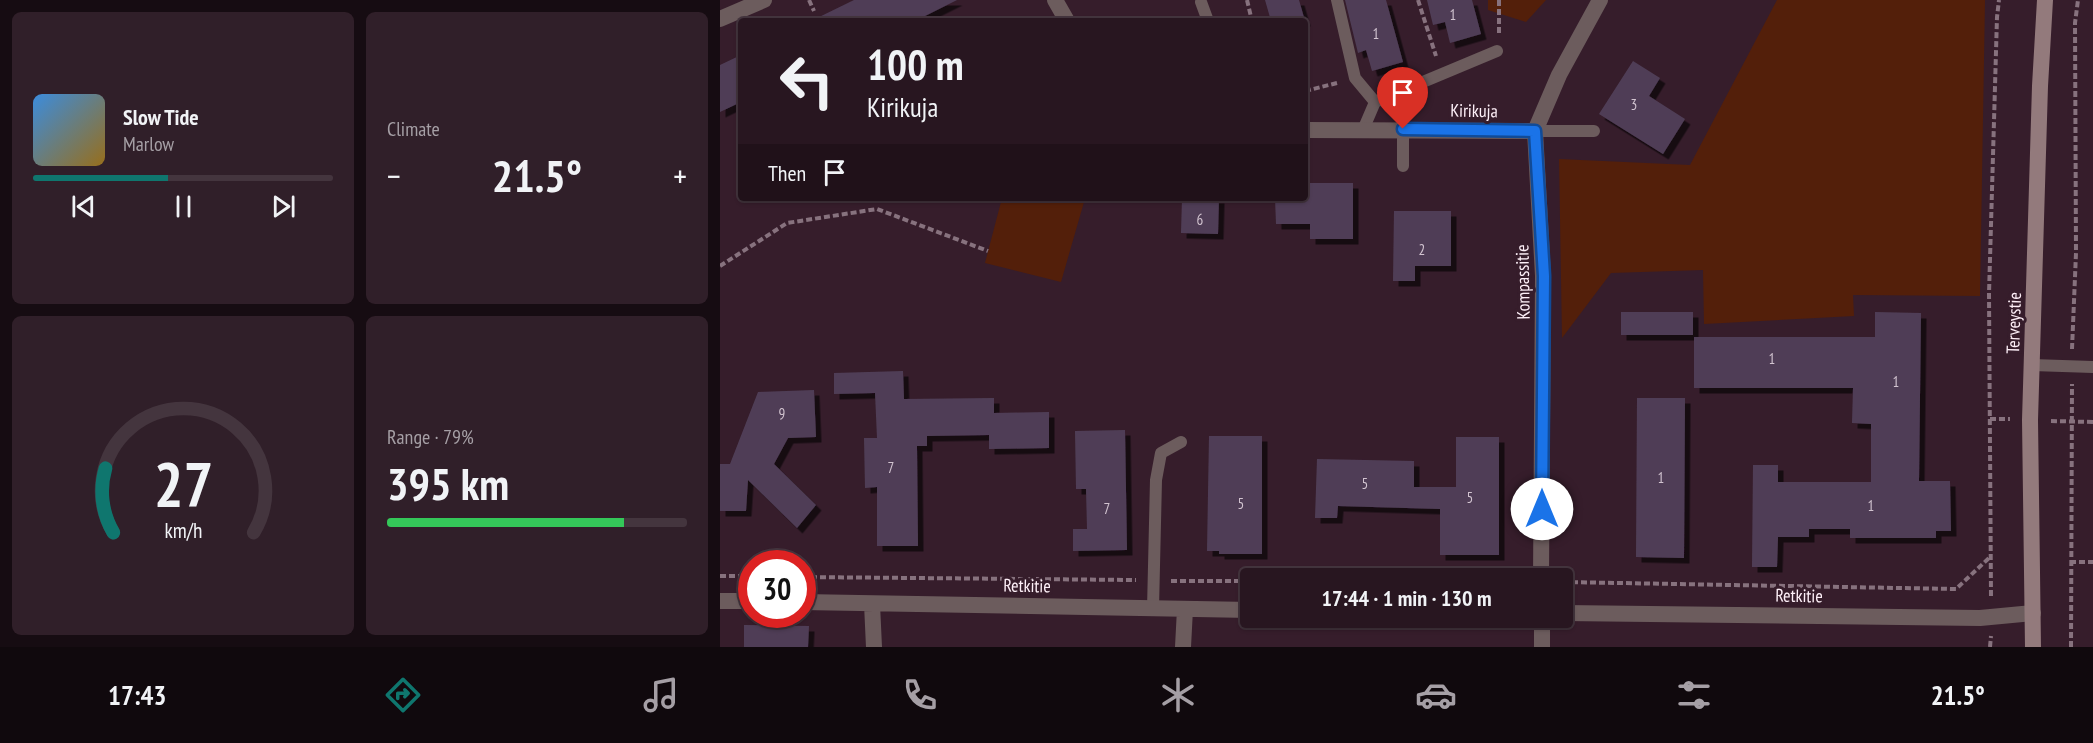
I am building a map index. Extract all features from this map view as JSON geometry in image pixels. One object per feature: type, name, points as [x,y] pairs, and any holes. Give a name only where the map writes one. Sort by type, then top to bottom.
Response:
[{"type":"main road","name":"Terveystie","points":[[2033,647],[2030,420],[2044,0]]},
{"type":"street","points":[[720,19],[764,0]]},
{"type":"street","points":[[1055,0],[1065,18]]},
{"type":"street","name":"Kompassitie","points":[[1541,568],[1544,276],[1535,131],[1559,75],[1600,0]]},
{"type":"street","name":"Kirikuja","points":[[1308,130],[1535,131]]},
{"type":"street","points":[[720,600],[738,601]]},
{"type":"street","name":"Retkitie","points":[[816,602],[1240,610]]},
{"type":"street","points":[[872,604],[874,647]]},
{"type":"street","points":[[1183,647],[1185,609]]},
{"type":"street","name":"Retkitie","points":[[1573,613],[1992,617],[2033,613]]},
{"type":"street","points":[[1542,628],[1542,647]]},
{"type":"lane","points":[[1337,0],[1355,78],[1375,102]]},
{"type":"lane","points":[[1201,2],[1207,18]]},
{"type":"lane","points":[[1363,129],[1375,102],[1442,74],[1498,46]]},
{"type":"lane","points":[[1403,129],[1403,166]]},
{"type":"lane","points":[[1535,131],[1594,131]]},
{"type":"lane","points":[[2032,365],[2093,367]]},
{"type":"lane","points":[[1153,609],[1156,480],[1161,453],[1181,442]]},
{"type":"path","points":[[809,0],[814,11]]},
{"type":"path","points":[[1247,0],[1251,18]]},
{"type":"path","points":[[1418,0],[1442,74]]},
{"type":"path","points":[[1498,46],[1499,0]]},
{"type":"path","points":[[1990,647],[1992,617],[1989,294],[1996,29],[1999,0]]},
{"type":"path","points":[[2071,647],[2071,366],[2076,253],[2075,23],[2078,0]]},
{"type":"path","points":[[1308,90],[1355,78]]},
{"type":"path","points":[[720,266],[788,223],[877,209],[988,251]]},
{"type":"path","points":[[2072,422],[2093,422]]},
{"type":"path","points":[[1573,582],[1956,589],[1990,557]]},
{"type":"path","points":[[2070,562],[2093,562]]},
{"type":"path","points":[[720,576],[738,576]]},
{"type":"path","points":[[816,577],[1240,581]]},
{"type":"shaded area","points":[[1488,0],[1546,0],[1526,22],[1488,10]]},
{"type":"shaded area","points":[[1777,0],[1985,0],[1980,296],[1853,295],[1854,316],[1704,324],[1703,270],[1611,273],[1562,338],[1559,159],[1690,165]]},
{"type":"shaded area","points":[[1001,201],[1084,202],[1061,282],[985,263]]},
{"type":"building","points":[[854,0],[957,0],[921,18],[817,18]]},
{"type":"building","points":[[1265,0],[1299,0],[1304,18],[1270,18]]},
{"type":"building","points":[[1345,0],[1386,0],[1403,62],[1372,71],[1366,50],[1358,53]]},
{"type":"building","points":[[1427,0],[1472,0],[1481,34],[1450,43],[1445,22],[1433,25]]},
{"type":"building","points":[[738,56],[738,103],[720,112],[720,65]]},
{"type":"building","points":[[1633,61],[1660,78],[1649,96],[1685,119],[1663,154],[1599,114]]},
{"type":"building","points":[[1308,183],[1353,183],[1353,239],[1310,239],[1310,224],[1276,224],[1275,201],[1308,201]]},
{"type":"building","points":[[1182,201],[1219,201],[1218,234],[1181,233]]},
{"type":"building","points":[[1394,211],[1451,211],[1451,266],[1415,266],[1415,281],[1393,281]]},
{"type":"building","points":[[1621,312],[1693,312],[1693,335],[1621,335]]},
{"type":"building","points":[[1875,312],[1921,313],[1919,481],[1950,481],[1951,531],[1936,531],[1936,538],[1850,538],[1850,529],[1809,529],[1809,537],[1778,537],[1777,567],[1752,567],[1753,465],[1778,465],[1778,482],[1871,482],[1871,424],[1852,423],[1853,388],[1694,388],[1694,337],[1875,337]]},
{"type":"building","points":[[903,371],[904,399],[994,398],[994,413],[1049,412],[1049,448],[989,449],[989,435],[927,436],[927,446],[917,446],[918,546],[877,546],[877,487],[865,488],[864,438],[877,438],[875,393],[834,394],[834,373]]},
{"type":"building","points":[[814,390],[816,437],[788,438],[774,464],[816,505],[797,528],[748,480],[746,511],[720,511],[720,464],[730,464],[758,392]]},
{"type":"building","points":[[1637,398],[1685,398],[1684,558],[1636,557]]},
{"type":"building","points":[[1125,430],[1127,550],[1073,551],[1073,529],[1087,529],[1086,489],[1076,489],[1075,431]]},
{"type":"building","points":[[1209,436],[1262,436],[1262,554],[1219,554],[1219,551],[1207,551]]},
{"type":"building","points":[[1456,437],[1499,437],[1499,555],[1440,555],[1440,509],[1338,506],[1337,518],[1315,518],[1317,459],[1414,461],[1414,487],[1456,487]]},
{"type":"building","points":[[744,628],[809,628],[808,647],[744,647]]},
{"type":"route","points":[[1403,129],[1535,131],[1544,276],[1542,509]]}]
